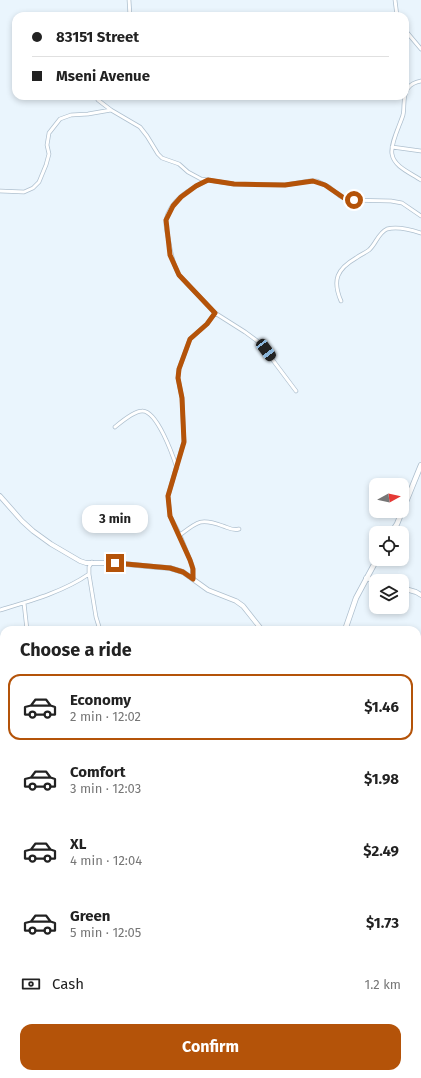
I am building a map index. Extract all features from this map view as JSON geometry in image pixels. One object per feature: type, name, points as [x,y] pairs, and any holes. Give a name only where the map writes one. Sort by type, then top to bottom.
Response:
[{"type":"main road","points":[[396,526],[421,465]]},
{"type":"main road","points":[[346,626],[356,598],[373,566]]},
{"type":"street","points":[[129,0],[130,12]]},
{"type":"street","points":[[395,0],[396,12]]},
{"type":"street","points":[[409,35],[421,49]]},
{"type":"street","points":[[409,87],[414,83],[421,81]]},
{"type":"street","points":[[98,100],[111,110],[140,127],[147,136],[153,148],[162,158],[179,164],[188,172],[200,179],[234,184],[285,185],[317,181],[348,200],[391,201],[402,203],[421,216]]},
{"type":"street","points":[[404,100],[404,113],[392,147],[392,154],[395,162],[421,180]]},
{"type":"street","points":[[0,191],[24,192],[33,188],[39,182],[49,154],[47,145],[48,133],[60,119],[71,115],[111,110]]},
{"type":"street","points":[[392,147],[421,151]]},
{"type":"street","points":[[208,180],[196,186],[178,200],[170,211],[166,223],[170,255],[175,268],[179,275],[215,313],[249,334],[260,343],[296,391]]},
{"type":"street","points":[[341,301],[338,292],[337,279],[341,269],[347,263],[370,249],[383,231],[391,228],[397,228],[414,230],[421,233]]},
{"type":"street","points":[[193,579],[192,565],[180,535],[173,523],[168,502],[170,486],[177,468],[184,442],[182,398],[178,378],[179,369],[190,339],[207,324],[215,313]]},
{"type":"street","points":[[115,427],[136,412],[146,412],[154,419],[170,445],[177,468]]},
{"type":"street","points":[[0,496],[22,521],[51,544],[80,561],[170,568],[183,572],[208,590],[236,601],[243,606],[259,626]]},
{"type":"street","points":[[180,535],[194,524],[201,521],[233,530],[239,529]]},
{"type":"street","points":[[92,562],[89,567],[89,574],[99,626]]},
{"type":"street","points":[[0,610],[24,603],[74,583],[89,574]]},
{"type":"street","points":[[409,590],[421,595]]},
{"type":"street","points":[[24,603],[27,626]]},
{"type":"route","points":[[115,563],[170,568],[183,572],[193,579],[192,565],[180,535],[170,516],[168,496],[184,442],[182,398],[178,374],[190,339],[207,324],[215,313],[179,275],[173,263],[170,255],[166,220],[173,206],[187,192],[208,180],[234,184],[285,185],[317,181],[329,187],[340,196],[348,200],[354,200]]}]
